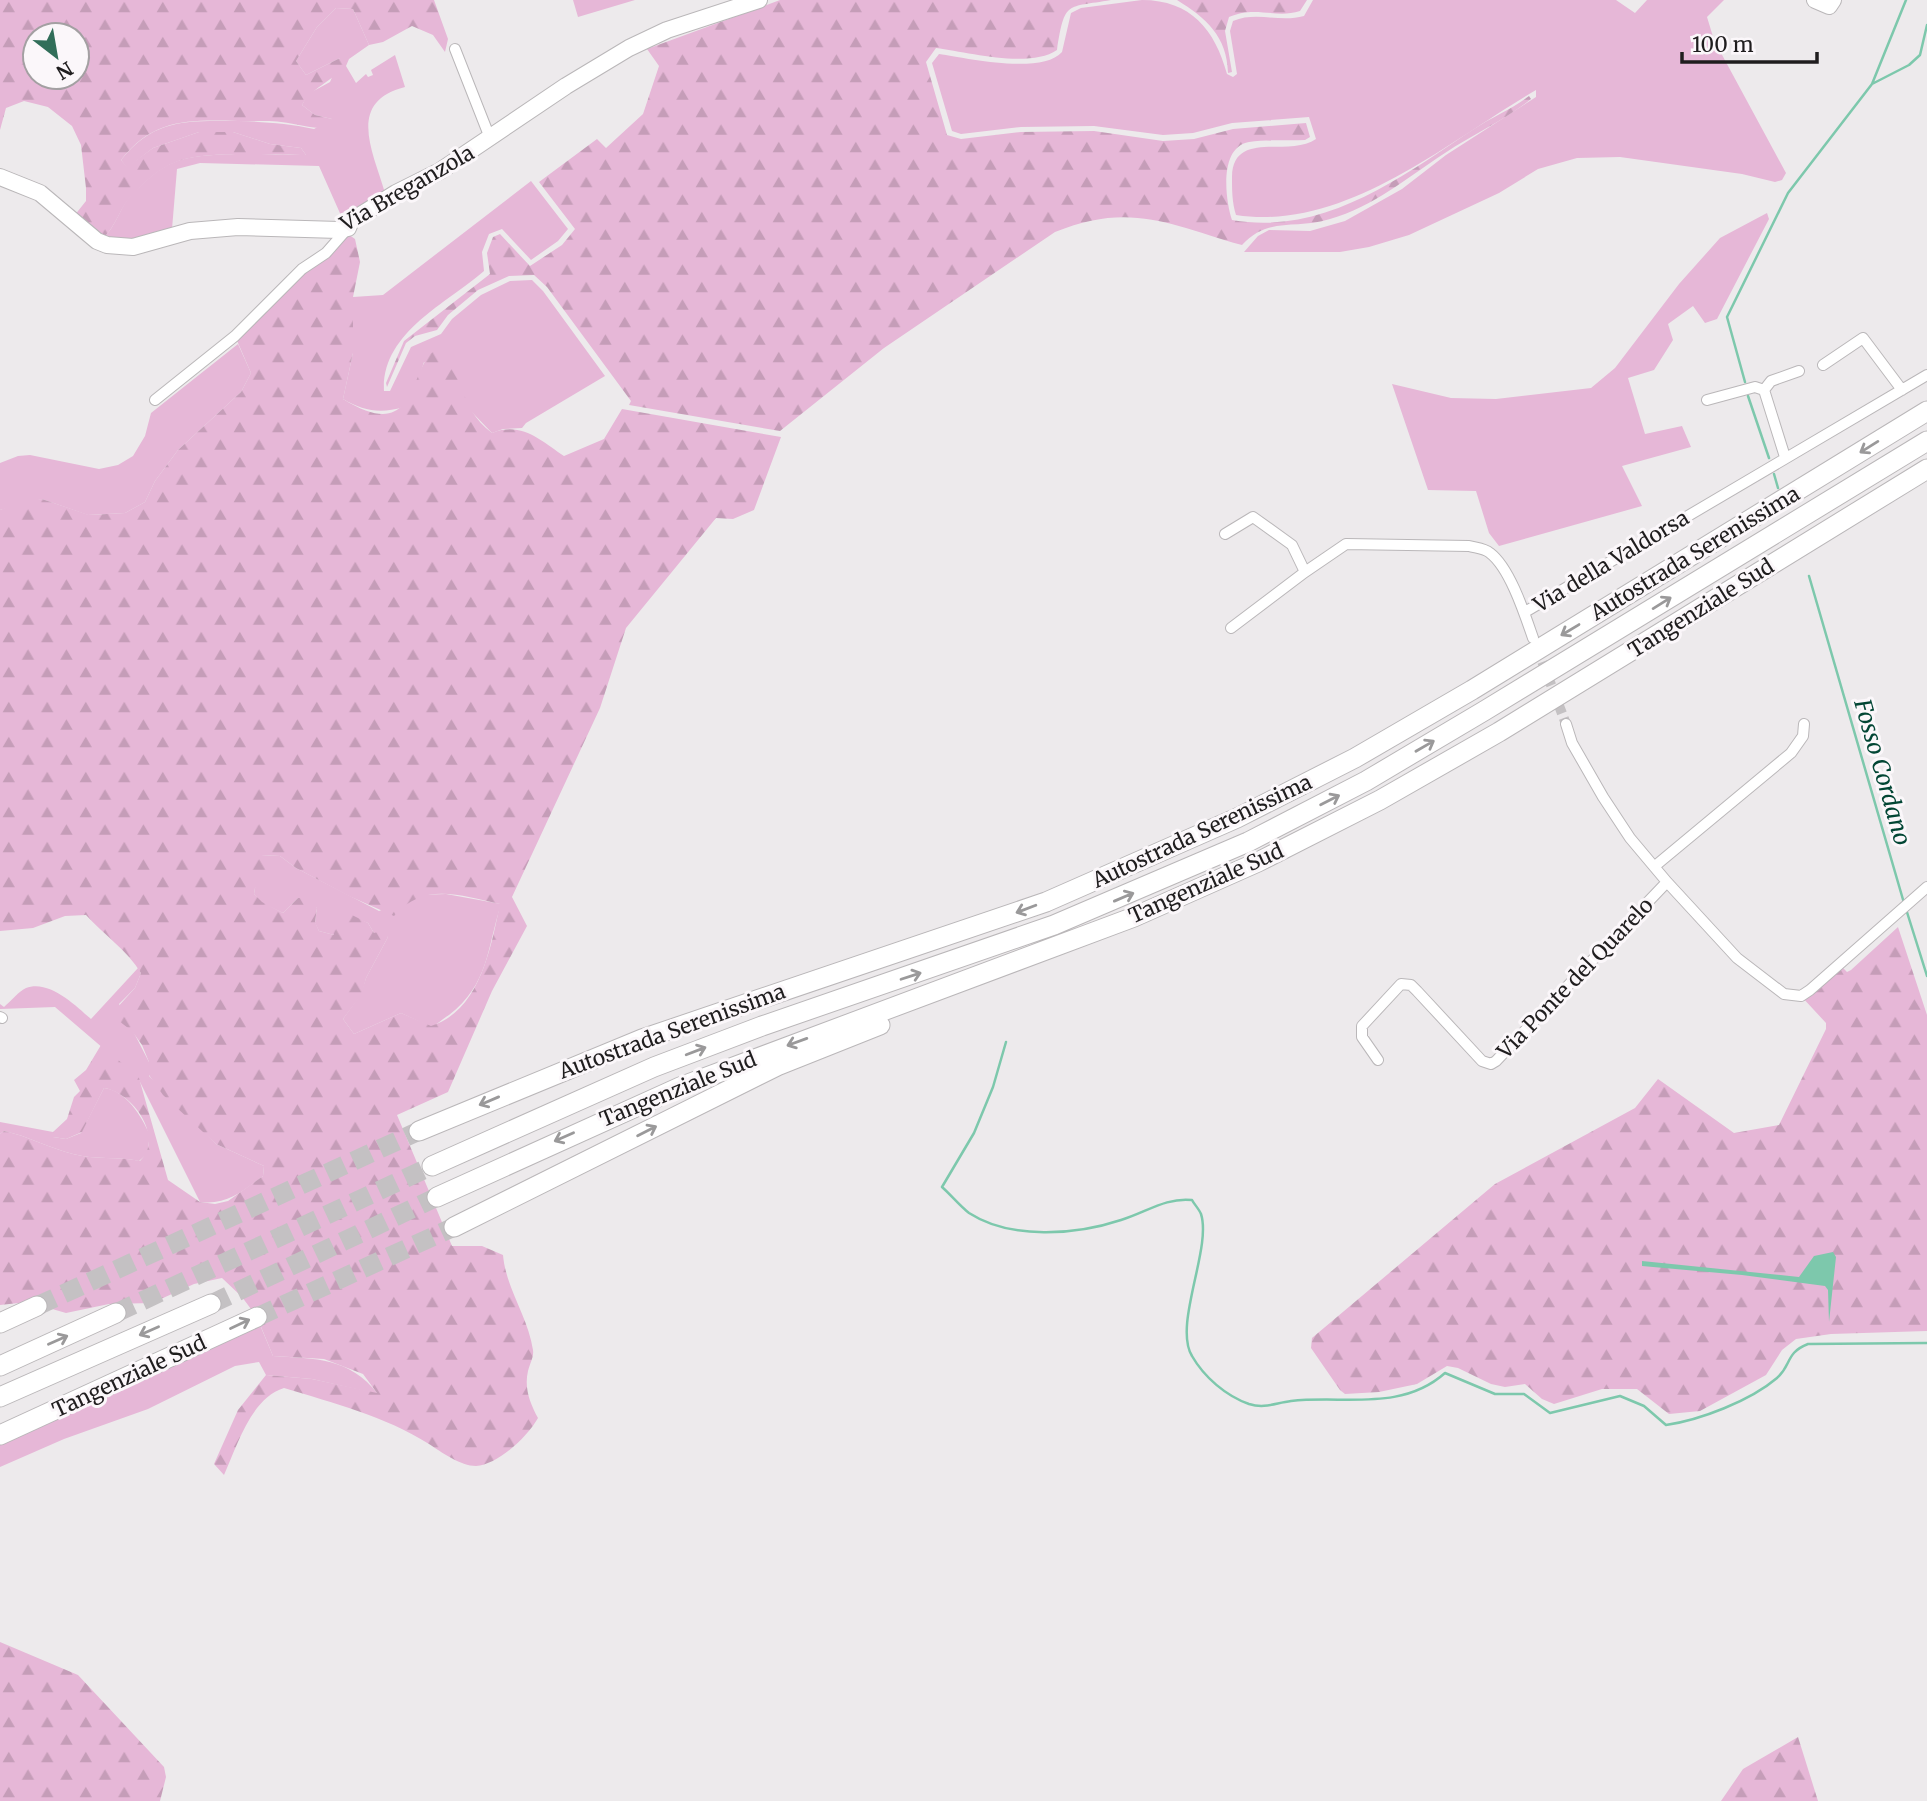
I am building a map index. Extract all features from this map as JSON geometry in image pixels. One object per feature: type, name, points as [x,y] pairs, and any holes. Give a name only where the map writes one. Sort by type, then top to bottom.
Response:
[{"type":"highway","name":"Autostrada Serenissima","points":[[419,1131],[642,1038],[1046,902],[1237,818],[1355,758],[1425,717],[1927,411]]},
{"type":"highway","name":"Autostrada Serenissima","points":[[432,1166],[654,1067],[762,1026],[1054,925],[1248,842],[1366,781],[1484,712],[1927,440]]},
{"type":"highway","name":"Tangenziale Sud","points":[[437,1197],[680,1087],[1135,917],[1258,862],[1380,800],[1499,732],[1927,469]]},
{"type":"highway","name":"Tangenziale Sud","points":[[454,1227],[777,1066],[1139,928],[1275,867],[1385,811],[1506,742],[1927,484]]},
{"type":"highway","name":"Tangenziale Sud","points":[[0,1397],[211,1304]]},
{"type":"highway","points":[[0,1323],[37,1306]]},
{"type":"highway","points":[[0,1366],[116,1313]]},
{"type":"highway","name":"Tangenziale Sud","points":[[0,1435],[257,1317]]},
{"type":"street","name":"Via Breganzola","points":[[0,177],[40,193],[97,241],[119,247],[133,247],[190,231],[238,227],[340,230],[348,228],[351,221],[396,193],[440,171],[566,86],[629,48],[667,30],[760,0]]},
{"type":"street","points":[[1815,0],[1829,6],[1833,0]]},
{"type":"street","points":[[455,49],[490,138]]},
{"type":"street","points":[[155,400],[235,336],[302,269],[326,253],[348,228]]},
{"type":"street","points":[[1824,365],[1863,338],[1902,390]]},
{"type":"street","points":[[1764,390],[1771,381],[1798,371]]},
{"type":"street","name":"Via della Valdorsa","points":[[1231,628],[1346,544],[1469,546],[1487,550],[1498,560],[1525,612],[1927,375]]},
{"type":"street","points":[[1707,400],[1755,387],[1764,390]]},
{"type":"street","points":[[1764,390],[1785,457]]},
{"type":"street","points":[[1225,534],[1252,517],[1292,545],[1305,572]]},
{"type":"street","points":[[1525,612],[1533,638]]},
{"type":"street","name":"Via Ponte del Quarelo","points":[[1566,724],[1572,743],[1630,838],[1737,958],[1763,980],[1789,996],[1801,996],[1810,990],[1927,887]]},
{"type":"street","name":"Via Ponte del Quarelo","points":[[1655,866],[1791,753],[1803,736],[1804,724]]},
{"type":"street","name":"Via Ponte del Quarelo","points":[[1378,1060],[1362,1037],[1362,1026],[1401,984],[1410,985],[1417,990],[1482,1061],[1491,1064],[1496,1061],[1667,882]]},
{"type":"green space","points":[[0,0],[434,0],[448,39],[445,52],[433,35],[412,26],[383,42],[369,45],[353,9],[336,8],[317,27],[296,61],[306,75],[340,58],[346,66],[311,94],[302,105],[315,115],[332,119],[329,128],[270,121],[174,124],[146,136],[121,160],[127,167],[153,148],[199,132],[233,132],[270,144],[301,148],[306,155],[221,155],[176,162],[158,172],[133,194],[102,239],[74,216],[86,201],[86,188],[81,145],[72,126],[48,107],[24,101],[6,108],[0,130]]},
{"type":"green space","points":[[573,0],[635,0],[578,17]]},
{"type":"green space","points":[[780,0],[1111,0],[1070,9],[1062,22],[1057,50],[1045,56],[998,58],[936,48],[926,62],[947,135],[961,139],[1021,132],[1094,131],[1163,141],[1194,139],[1233,129],[1306,123],[1310,137],[1305,140],[1249,142],[1239,146],[1233,153],[1226,187],[1232,220],[1266,223],[1299,219],[1330,211],[1390,183],[1529,96],[1531,99],[1361,207],[1330,219],[1262,230],[1242,245],[1171,224],[1128,217],[1106,218],[1055,232],[884,348],[780,431],[629,405],[631,401],[547,287],[534,275],[509,276],[478,290],[448,315],[437,330],[415,336],[406,343],[387,387],[386,383],[404,341],[490,274],[487,253],[493,237],[500,234],[530,266],[562,245],[575,229],[539,182],[597,139],[606,148],[643,114],[659,66],[647,49]]},
{"type":"green space","points":[[1142,0],[1174,5],[1198,20],[1216,44],[1227,74],[1233,77],[1237,74],[1230,31],[1233,21],[1251,17],[1304,16],[1313,0],[1616,0],[1635,13],[1647,0],[1724,0],[1707,17],[1714,40],[1786,173],[1782,180],[1775,182],[1742,174],[1620,157],[1577,158],[1538,169],[1499,193],[1409,235],[1369,247],[1340,252],[1244,252],[1258,236],[1269,230],[1310,231],[1345,221],[1402,189],[1446,155],[1536,97],[1536,90],[1394,178],[1356,196],[1316,210],[1277,217],[1236,215],[1232,187],[1235,162],[1242,153],[1252,149],[1305,144],[1316,139],[1309,117],[1232,123],[1193,133],[1163,135],[1094,126],[1021,127],[961,134],[952,131],[932,63],[939,54],[1003,63],[1038,63],[1052,59],[1062,52],[1071,13],[1081,8]]},
{"type":"green space","points":[[1177,0],[1307,0],[1300,11],[1291,13],[1248,12],[1229,17],[1225,31],[1232,72],[1228,73],[1224,49],[1213,29]]},
{"type":"green space","points":[[336,8],[353,9],[369,45],[349,59],[346,66],[356,83],[366,74],[368,77],[373,75],[371,70],[395,55],[405,87],[387,94],[375,104],[370,116],[370,145],[385,193],[343,220],[319,166],[200,163],[177,169],[172,229],[131,242],[102,239],[132,194],[157,172],[175,162],[220,155],[306,155],[301,148],[270,144],[233,132],[199,132],[153,148],[127,168],[121,160],[147,136],[174,124],[239,121],[314,129],[332,119],[315,115],[302,105],[308,94],[330,82],[340,58],[306,75],[296,61],[317,27]]},
{"type":"green space","points":[[531,181],[568,229],[558,241],[531,260],[502,229],[489,234],[482,252],[484,271],[435,308],[404,336],[393,352],[386,371],[384,391],[390,391],[411,347],[441,334],[452,319],[481,295],[510,281],[532,280],[543,291],[605,376],[526,423],[522,428],[503,429],[492,433],[467,407],[460,387],[424,362],[415,390],[403,407],[372,410],[343,399],[353,353],[353,297],[383,295]]},
{"type":"green space","points":[[1767,213],[1769,219],[1717,319],[1705,323],[1693,306],[1668,324],[1673,340],[1654,370],[1628,378],[1645,434],[1682,426],[1691,447],[1622,466],[1642,506],[1499,546],[1489,533],[1476,491],[1428,490],[1392,384],[1451,398],[1496,399],[1591,388],[1615,368],[1679,284],[1720,238]]},
{"type":"green space","points":[[345,232],[355,239],[360,262],[353,297],[353,353],[343,399],[369,412],[388,414],[401,407],[431,354],[442,347],[455,368],[472,412],[492,433],[513,429],[522,431],[564,456],[604,439],[622,409],[781,437],[754,510],[733,519],[716,518],[626,628],[600,708],[512,897],[527,926],[492,991],[448,1092],[397,1115],[452,1246],[482,1246],[503,1255],[508,1279],[530,1338],[533,1353],[527,1389],[538,1418],[527,1433],[503,1455],[494,1461],[476,1466],[451,1458],[412,1434],[377,1418],[284,1388],[272,1393],[254,1412],[224,1475],[214,1464],[238,1410],[266,1375],[312,1379],[377,1393],[363,1374],[324,1359],[273,1356],[257,1317],[242,1297],[222,1278],[194,1284],[152,1303],[109,1304],[66,1313],[28,1302],[0,1305],[0,1134],[4,1131],[13,1133],[89,1157],[140,1161],[147,1151],[149,1140],[142,1117],[125,1098],[104,1088],[82,1132],[66,1139],[53,1137],[53,1132],[67,1119],[74,1097],[80,1091],[74,1080],[86,1070],[101,1045],[139,1078],[168,1180],[200,1202],[215,1204],[228,1201],[263,1176],[264,1166],[216,1144],[163,1095],[149,1075],[149,1062],[142,1045],[132,1031],[115,1018],[115,1010],[135,988],[141,973],[86,915],[65,916],[33,928],[0,931],[0,510],[23,501],[42,499],[89,515],[125,513],[145,502],[155,481],[178,450],[241,392],[251,373],[235,336]],"holes":[[[262,855],[280,856],[296,868],[349,896],[394,916],[418,898],[431,895],[457,895],[500,904],[487,958],[472,992],[461,1007],[448,1018],[431,1026],[401,1013],[354,1034],[343,1019],[362,994],[366,978],[388,937],[382,931],[374,933],[368,923],[348,913],[331,925],[334,935],[319,931],[315,922],[317,908],[306,898],[298,898],[283,913],[262,902],[254,894],[255,888],[265,878],[266,866]]]},
{"type":"green space","points":[[238,344],[251,373],[241,392],[178,450],[155,481],[145,502],[125,513],[88,515],[42,499],[0,510],[0,463],[18,456],[30,455],[99,469],[118,465],[133,456],[145,436],[151,413]]},
{"type":"green space","points":[[261,855],[280,856],[296,868],[379,911],[419,895],[446,894],[501,904],[485,964],[472,991],[449,1015],[431,1027],[401,1013],[354,1034],[343,1019],[361,994],[366,978],[388,937],[374,933],[368,923],[360,920],[334,935],[319,931],[315,923],[317,908],[298,898],[283,913],[262,903],[254,894]]},
{"type":"green space","points":[[1898,927],[1927,1015],[1927,1331],[1831,1334],[1796,1339],[1782,1350],[1766,1375],[1700,1411],[1669,1414],[1637,1389],[1602,1389],[1554,1404],[1542,1399],[1525,1384],[1505,1387],[1491,1384],[1458,1368],[1447,1366],[1417,1384],[1379,1392],[1345,1394],[1340,1390],[1311,1348],[1312,1338],[1495,1184],[1635,1108],[1658,1079],[1734,1133],[1779,1125],[1826,1029],[1826,1023],[1801,996],[1839,964],[1847,972],[1851,970]]},
{"type":"green space","points":[[138,968],[141,973],[135,988],[119,1004],[149,1062],[149,1076],[216,1144],[264,1166],[263,1176],[226,1199],[200,1202],[138,1078],[55,1007],[0,1009],[0,1004],[4,1007],[23,989],[35,986],[53,990],[91,1019]]},
{"type":"green space","points":[[104,1088],[126,1099],[138,1113],[150,1135],[147,1154],[139,1161],[81,1156],[13,1133],[4,1131],[0,1134],[0,1122],[53,1132],[53,1137],[66,1139],[81,1133]]},
{"type":"green space","points":[[260,1325],[273,1356],[331,1362],[355,1373],[378,1394],[312,1379],[266,1375],[259,1362],[235,1366],[148,1409],[64,1439],[0,1467],[0,1445]]},
{"type":"green space","points":[[0,1642],[78,1675],[164,1767],[166,1777],[160,1801],[0,1801]]},
{"type":"green space","points":[[1798,1737],[1818,1801],[1721,1801],[1743,1769]]},
{"type":"shaded area","points":[[1833,1252],[1836,1257],[1829,1322],[1828,1290],[1825,1286],[1642,1266],[1642,1261],[1799,1277],[1814,1256]]},
{"type":"waterway","name":"Fosso Cordano","points":[[1745,382],[1727,317],[1788,193],[1872,84],[1906,0]]},
{"type":"waterway","points":[[1872,84],[1909,65],[1920,55],[1927,25]]},
{"type":"waterway","name":"Fosso Cordano","points":[[1748,396],[1769,458]]},
{"type":"waterway","name":"Fosso Cordano","points":[[1774,474],[1778,488]]},
{"type":"waterway","name":"Fosso Cordano","points":[[1809,576],[1904,903]]},
{"type":"waterway","name":"Fosso Cordano","points":[[1906,909],[1927,976]]},
{"type":"waterway","points":[[1006,1042],[993,1087],[974,1133],[942,1187],[969,1213],[1004,1228],[1024,1231],[1084,1229],[1130,1217],[1164,1203],[1192,1200],[1201,1214],[1203,1229],[1189,1306],[1187,1342],[1192,1356],[1209,1378],[1224,1391],[1249,1404],[1265,1406],[1291,1401],[1391,1397],[1410,1393],[1445,1373],[1495,1394],[1524,1394],[1550,1413],[1620,1396],[1644,1406],[1666,1425],[1709,1414],[1739,1402],[1777,1378],[1792,1355],[1808,1344],[1927,1343]]},
{"type":"tunnel","points":[[1537,648],[1566,724]]},
{"type":"tunnel","points":[[37,1306],[419,1131]]},
{"type":"tunnel","points":[[116,1313],[432,1166]]},
{"type":"tunnel","points":[[211,1304],[437,1197]]},
{"type":"tunnel","points":[[257,1317],[454,1227]]}]
